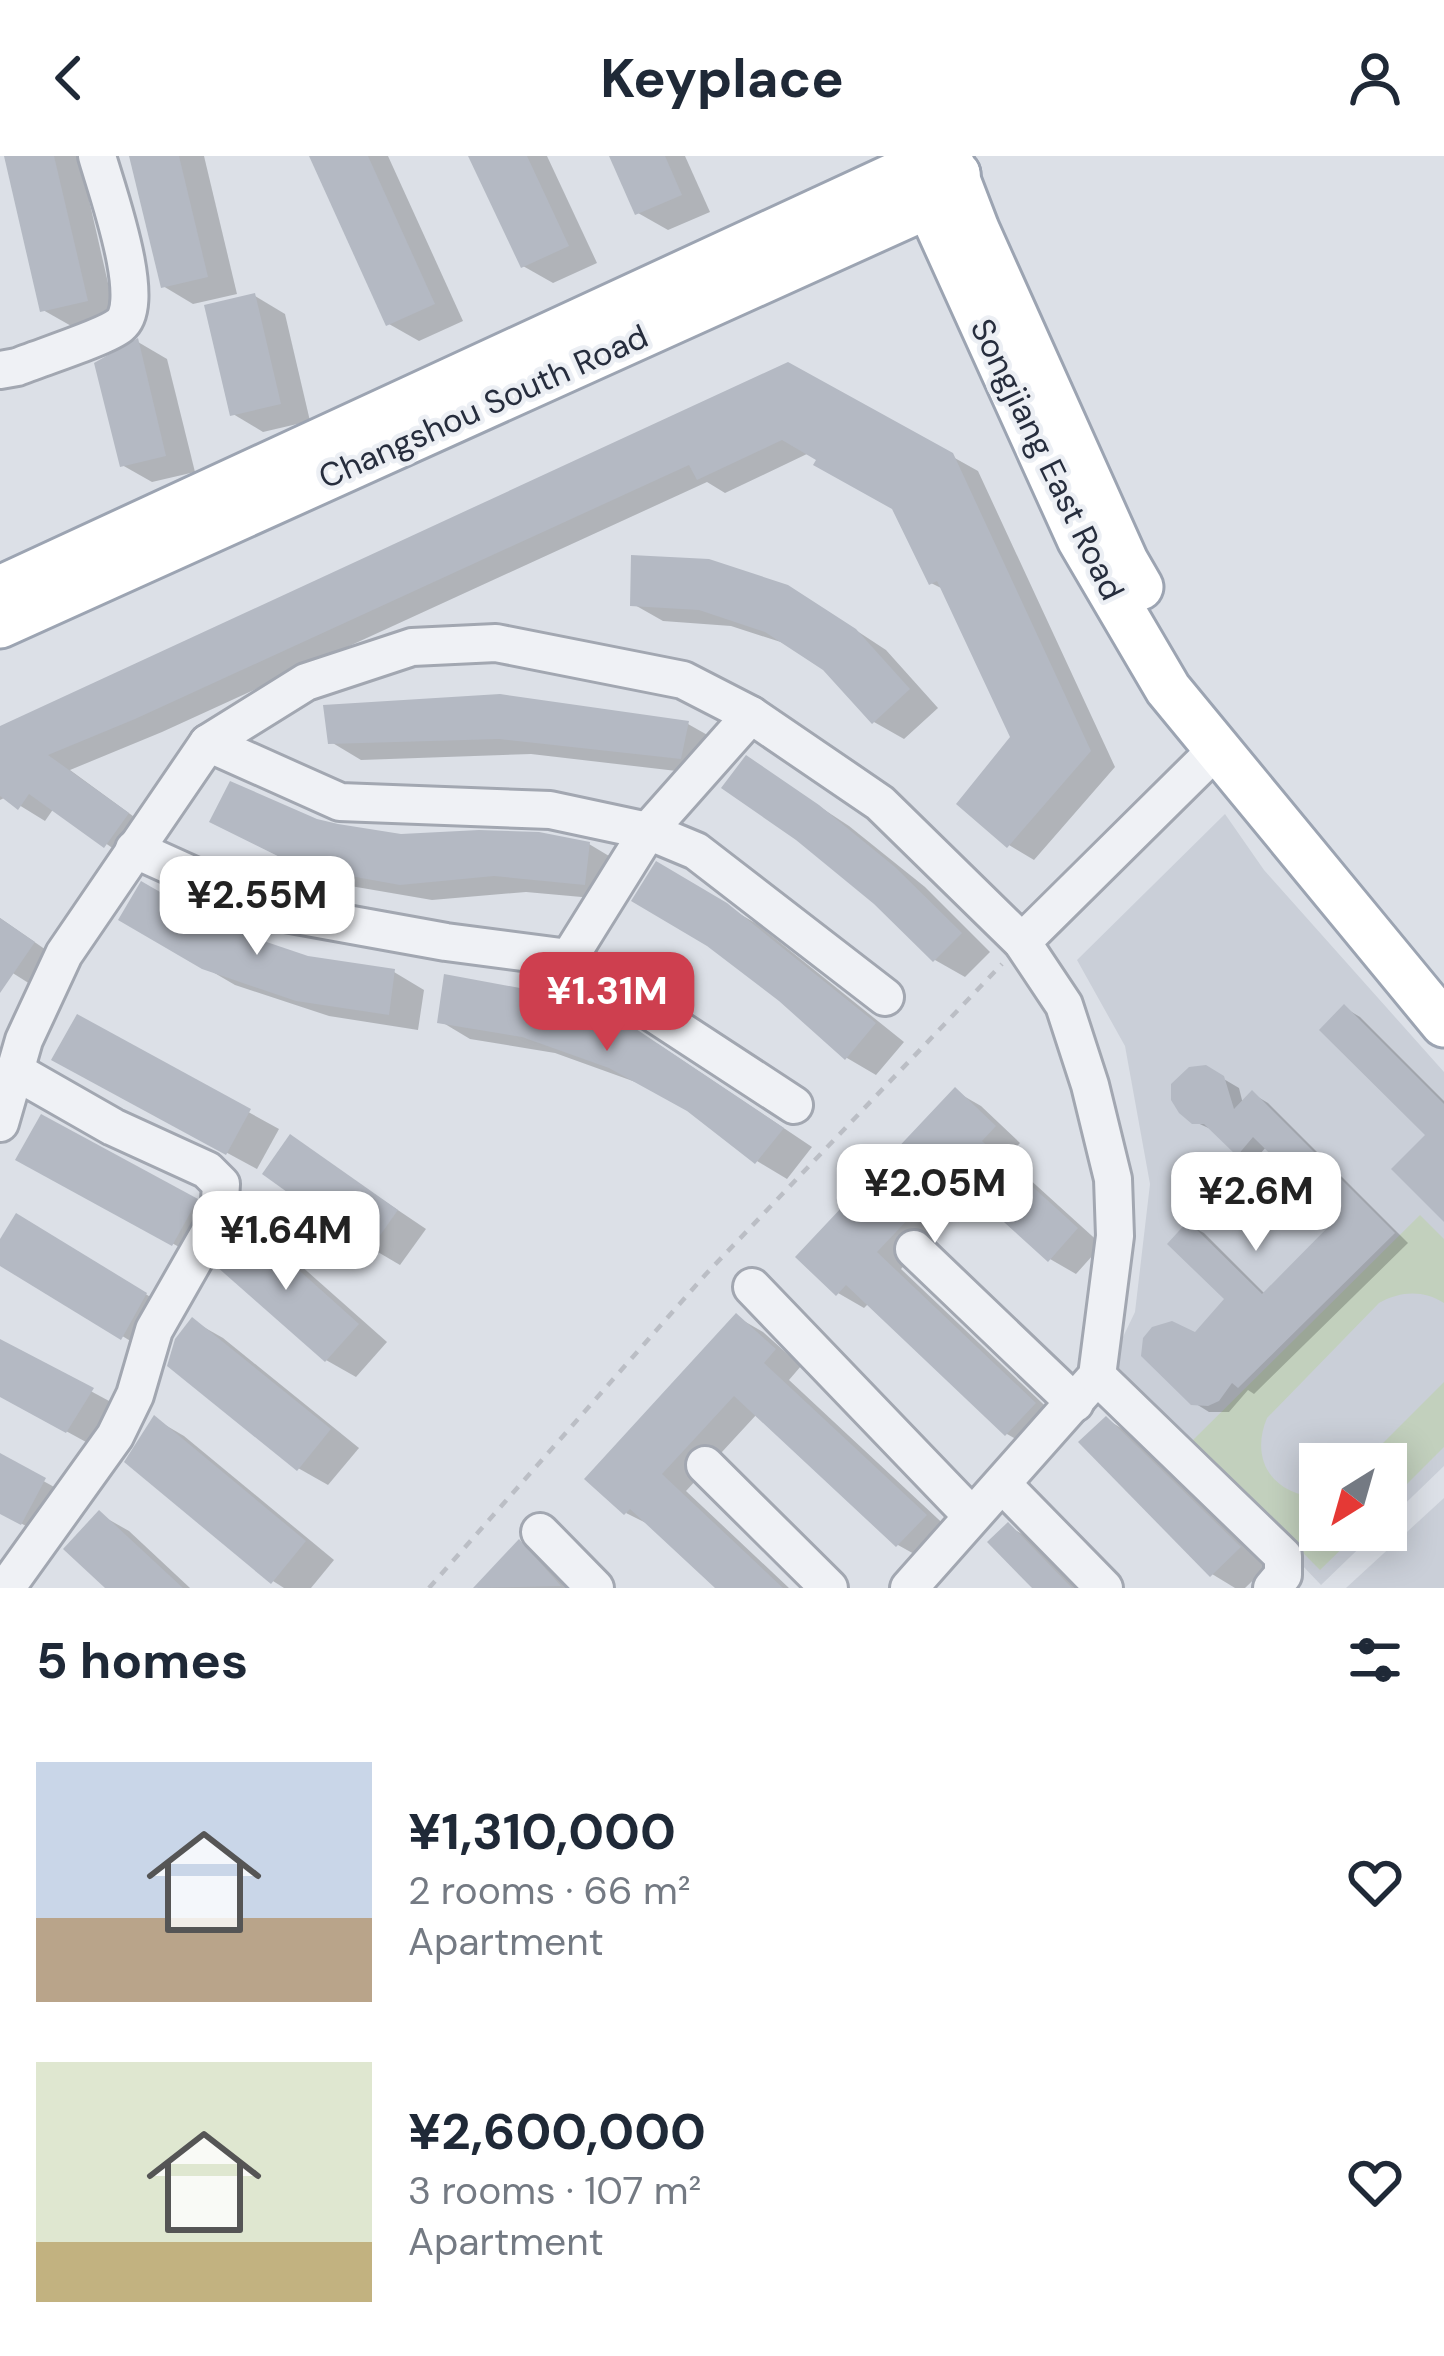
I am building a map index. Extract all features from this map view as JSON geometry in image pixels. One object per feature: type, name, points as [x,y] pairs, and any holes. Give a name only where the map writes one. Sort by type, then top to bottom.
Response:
[{"type":"main road","name":"Changshou South Road","points":[[0,590],[938,169]]},
{"type":"main road","name":"Changshou South Road","points":[[0,625],[938,169]]},
{"type":"main road","name":"Songjiang East Road","points":[[938,169],[1080,539],[1168,689],[1444,1024]]},
{"type":"main road","name":"Songjiang East Road","points":[[938,169],[976,229],[1125,561],[1190,670],[1444,976]]},
{"type":"street","points":[[0,370],[121,325],[132,308],[127,265],[97,156]]},
{"type":"street","points":[[0,1123],[24,1040],[64,954],[208,743],[307,682],[412,647],[496,643],[682,680],[751,715],[880,803],[1022,942],[1064,1005],[1113,1179],[1115,1236],[1086,1389],[909,1588]]},
{"type":"street","points":[[569,958],[648,831],[751,715]]},
{"type":"street","points":[[208,743],[340,802],[550,810],[648,831],[696,851],[885,997]]},
{"type":"street","points":[[1022,942],[1217,748]]},
{"type":"street","points":[[134,850],[269,910],[446,942],[569,958],[794,1106]]},
{"type":"street","points":[[6,1588],[115,1436],[136,1395],[154,1330],[222,1203],[221,1184],[207,1170],[113,1127],[15,1071]]},
{"type":"street","points":[[914,1250],[1283,1556],[1283,1575],[1272,1588]]},
{"type":"street","points":[[752,1287],[971,1515]]},
{"type":"street","points":[[705,1465],[829,1588]]},
{"type":"street","points":[[1003,1485],[1104,1588]]},
{"type":"street","points":[[540,1532],[595,1588]]},
{"type":"path","points":[[429,1588],[706,1274],[1022,942]]},
{"type":"shaded area","points":[[1225,814],[1264,870],[1444,1072],[1444,1466],[1407,1502],[1407,1443],[1299,1443],[1299,1551],[1356,1551],[1321,1585],[1110,1364],[1135,1312],[1150,1184],[1125,1046],[1077,960]]},
{"type":"shaded area","points":[[1444,1498],[1444,1588],[1346,1588],[1386,1551],[1407,1551],[1407,1532]]},
{"type":"green space","points":[[1420,1215],[1444,1239],[1444,1303],[1412,1294],[1379,1303],[1267,1418],[1261,1448],[1264,1462],[1278,1483],[1299,1493],[1299,1549],[1192,1441]]},
{"type":"green space","points":[[1444,1382],[1444,1447],[1407,1484],[1407,1443],[1383,1443]]},
{"type":"green space","points":[[1301,1551],[1339,1551],[1320,1570]]},
{"type":"building","points":[[4,156],[54,156],[88,301],[40,312]]},
{"type":"building","points":[[129,156],[179,156],[208,277],[161,288]]},
{"type":"building","points":[[309,156],[368,156],[435,304],[386,326]]},
{"type":"building","points":[[468,156],[527,156],[569,246],[521,268]]},
{"type":"building","points":[[609,156],[665,156],[682,195],[635,215]]},
{"type":"building","points":[[255,293],[281,404],[230,416],[204,305]]},
{"type":"building","points":[[138,338],[166,456],[120,467],[94,363]]},
{"type":"building","points":[[788,362],[953,453],[1091,751],[1007,848],[956,804],[1010,737],[937,581],[929,585],[892,509],[813,465],[816,460],[782,440],[697,480],[689,465],[48,755],[129,813],[104,848],[29,794],[18,810],[0,796],[0,726]]},
{"type":"building","points":[[631,555],[709,559],[788,585],[856,629],[910,689],[872,724],[823,670],[765,632],[699,610],[630,606]]},
{"type":"building","points":[[500,694],[689,721],[681,759],[499,739],[328,744],[323,705]]},
{"type":"building","points":[[746,755],[819,805],[895,867],[962,933],[933,962],[874,904],[796,840],[721,788]]},
{"type":"building","points":[[230,781],[338,824],[401,834],[539,832],[590,842],[585,885],[494,876],[400,885],[300,867],[209,822]]},
{"type":"building","points":[[656,861],[727,903],[876,1023],[845,1060],[707,946],[631,901]]},
{"type":"building","points":[[141,881],[219,926],[308,956],[395,969],[389,1015],[296,1001],[202,969],[118,920]]},
{"type":"building","points":[[0,918],[35,942],[0,993]]},
{"type":"building","points":[[444,974],[536,991],[627,1023],[784,1128],[755,1164],[687,1111],[609,1068],[522,1037],[437,1023]]},
{"type":"building","points":[[1344,1004],[1444,1104],[1444,1222],[1391,1169],[1425,1135],[1319,1030]]},
{"type":"building","points":[[77,1014],[251,1109],[226,1155],[51,1060]]},
{"type":"building","points":[[1206,1065],[1224,1076],[1234,1109],[1252,1090],[1395,1233],[1238,1388],[1232,1383],[1219,1401],[1208,1406],[1191,1405],[1141,1356],[1143,1338],[1152,1327],[1172,1321],[1195,1332],[1224,1299],[1167,1244],[1188,1221],[1262,1294],[1336,1219],[1253,1137],[1237,1156],[1204,1124],[1192,1124],[1179,1113],[1171,1100],[1171,1084],[1189,1067]]},
{"type":"building","points":[[955,1087],[996,1126],[982,1141],[1078,1228],[1048,1262],[951,1174],[877,1252],[1036,1403],[1005,1436],[846,1285],[836,1296],[795,1257]]},
{"type":"building","points":[[41,1114],[198,1199],[172,1246],[15,1160]]},
{"type":"building","points":[[290,1134],[398,1210],[369,1251],[262,1174]]},
{"type":"building","points":[[16,1213],[147,1293],[121,1340],[0,1266],[0,1239]]},
{"type":"building","points":[[243,1220],[359,1324],[325,1362],[216,1266]]},
{"type":"building","points":[[736,1313],[776,1349],[764,1363],[927,1515],[896,1547],[734,1396],[662,1474],[783,1588],[715,1588],[630,1509],[624,1515],[584,1479]]},
{"type":"building","points":[[192,1317],[331,1429],[297,1471],[167,1366],[175,1339]]},
{"type":"building","points":[[0,1339],[94,1388],[66,1433],[0,1397]]},
{"type":"building","points":[[154,1415],[306,1541],[271,1584],[124,1462]]},
{"type":"building","points":[[1106,1416],[1241,1547],[1210,1577],[1078,1442]]},
{"type":"building","points":[[0,1453],[46,1478],[21,1525],[0,1514]]},
{"type":"building","points":[[99,1510],[183,1588],[105,1588],[63,1549]]},
{"type":"building","points":[[1008,1522],[1072,1588],[1032,1588],[987,1542]]},
{"type":"building","points":[[519,1539],[561,1586],[473,1588]]}]
